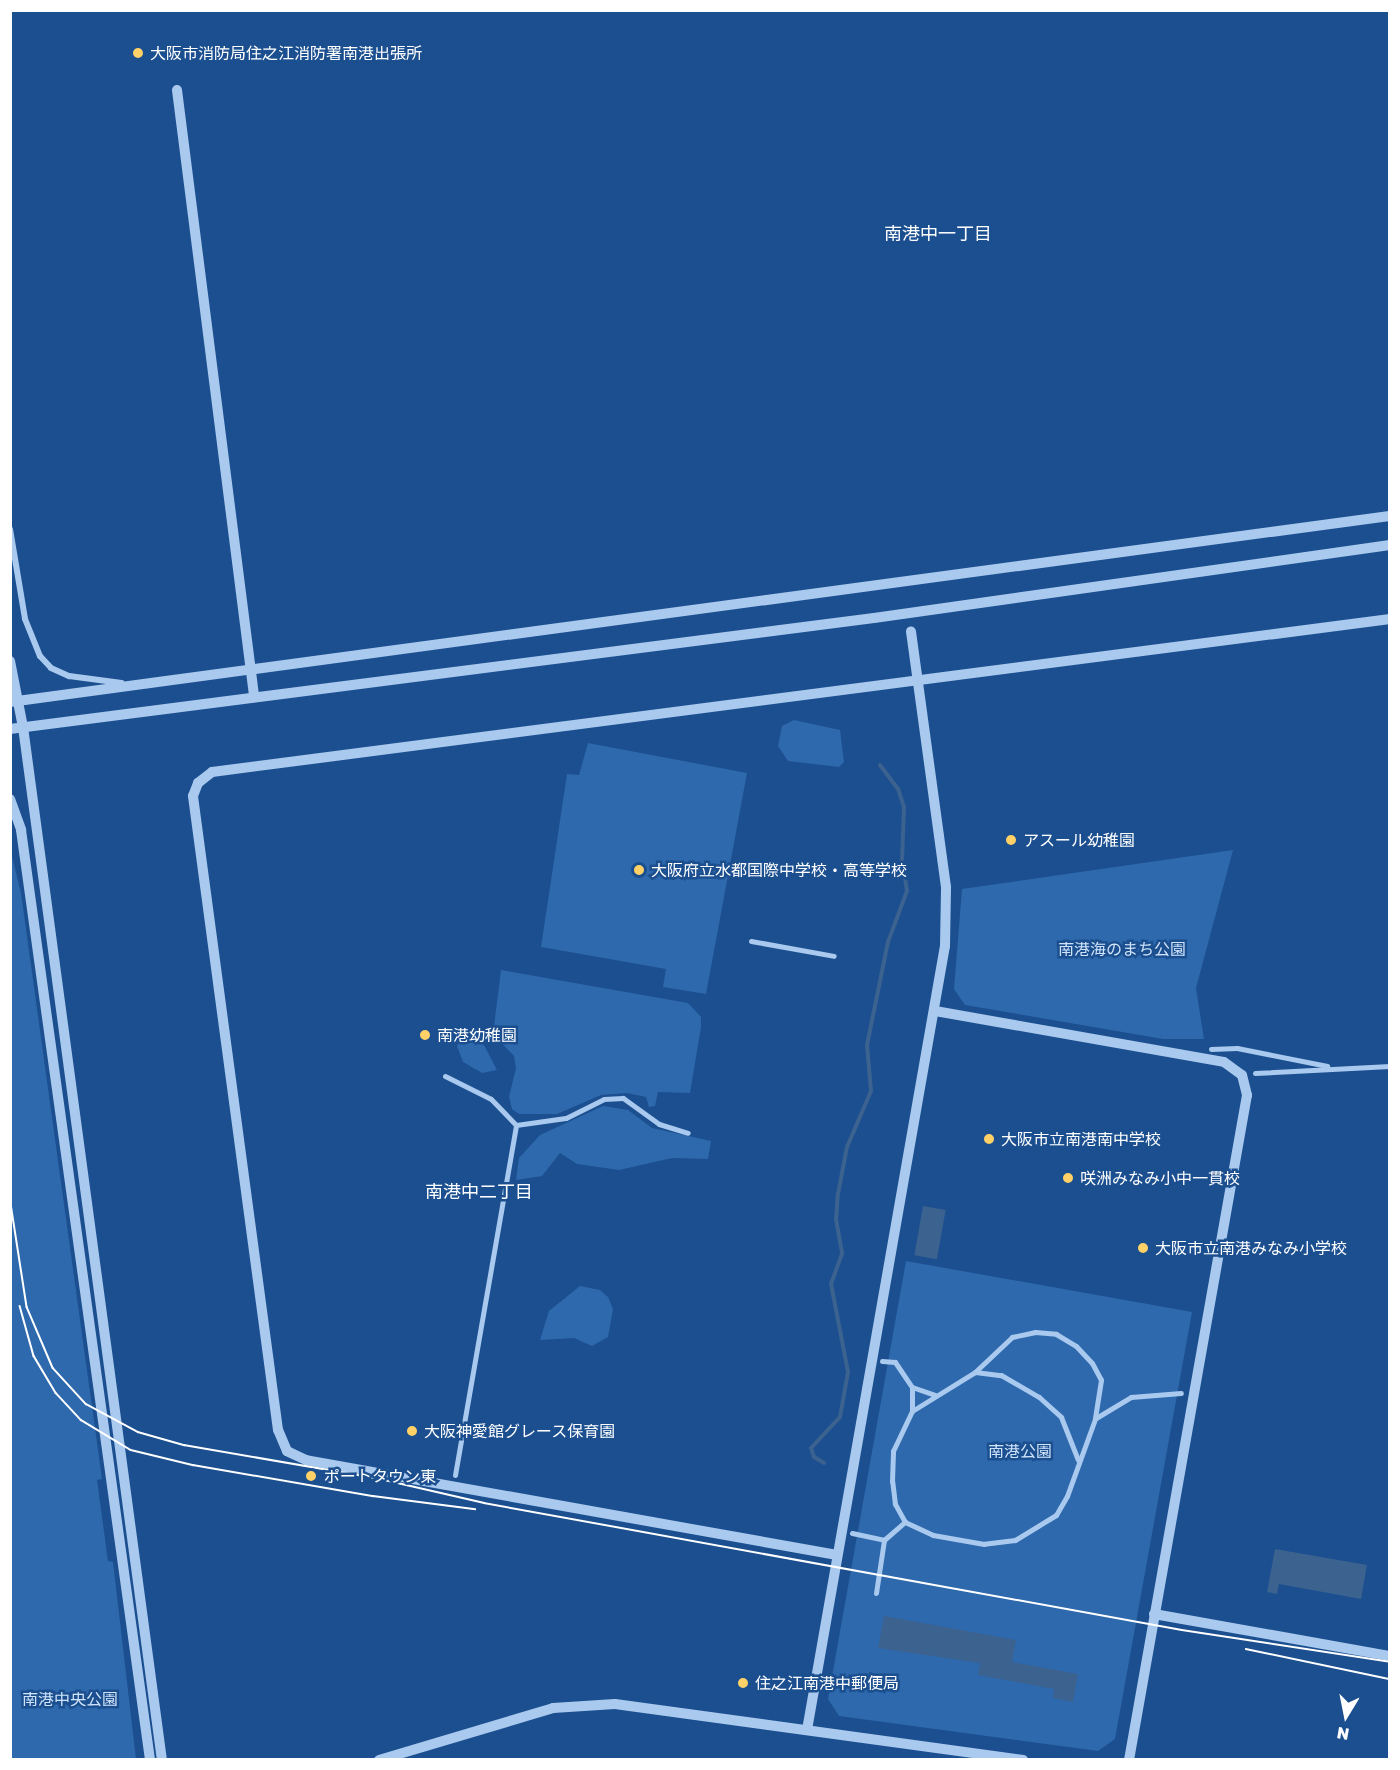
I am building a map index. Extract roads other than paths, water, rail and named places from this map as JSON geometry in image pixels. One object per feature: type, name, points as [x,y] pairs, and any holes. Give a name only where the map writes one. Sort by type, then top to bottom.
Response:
[{"type":"street","points":[[177,90],[254,695]]},
{"type":"street","points":[[14,701],[250,667],[1389,516]]},
{"type":"street","points":[[10,529],[25,620],[40,656],[51,668],[69,676],[128,684]]},
{"type":"street","points":[[10,729],[254,695],[874,618],[1389,545]]},
{"type":"street","points":[[837,1555],[306,1460],[287,1451],[278,1430],[193,796],[198,783],[212,772],[1389,619]]},
{"type":"street","points":[[807,1730],[945,946],[946,887],[911,631]]},
{"type":"street","points":[[10,661],[14,701],[23,727],[162,1760]]},
{"type":"street","points":[[10,799],[21,830],[150,1760]]},
{"type":"street","points":[[751,941],[834,956]]},
{"type":"street","points":[[935,1011],[1224,1062],[1242,1075],[1247,1095],[1130,1760]]},
{"type":"street","points":[[1211,1049],[1237,1048],[1332,1067]]},
{"type":"street","points":[[1255,1072],[1389,1066]]},
{"type":"street","points":[[445,1076],[491,1099],[516,1125]]},
{"type":"street","points":[[516,1125],[566,1118],[604,1099],[623,1098],[659,1124],[688,1133]]},
{"type":"street","points":[[455,1475],[516,1125]]},
{"type":"street","points":[[882,1361],[895,1362],[912,1387],[912,1412],[893,1451],[892,1482],[895,1504],[905,1522],[960,1541],[984,1544],[1015,1540],[1056,1515],[1095,1419],[1101,1380],[1092,1363],[1076,1346],[1056,1334],[1035,1332],[1012,1337],[975,1372],[935,1395],[912,1412]]},
{"type":"street","points":[[975,1372],[1001,1375],[1039,1397],[1061,1418],[1071,1434],[1078,1461]]},
{"type":"street","points":[[912,1387],[935,1395]]},
{"type":"street","points":[[1095,1419],[1110,1406],[1131,1397],[1181,1393]]},
{"type":"street","points":[[876,1593],[884,1540],[905,1522]]},
{"type":"street","points":[[852,1533],[884,1540]]},
{"type":"street","points":[[1154,1614],[1389,1656]]},
{"type":"street","points":[[379,1760],[553,1708],[615,1704],[1023,1760]]},
{"type":"waterway","points":[[824,1463],[814,1457],[811,1448],[840,1417],[848,1372],[831,1284],[842,1253],[836,1220],[838,1194],[847,1147],[871,1091],[867,1045],[888,942],[907,891],[902,861],[904,807],[898,789],[880,765]]},
{"type":"tram line","points":[[10,1197],[27,1307],[53,1368],[86,1404],[138,1432],[184,1445],[376,1478],[484,1503],[1182,1630],[1390,1662]]},
{"type":"tram line","points":[[20,1306],[34,1356],[56,1393],[81,1420],[131,1450],[193,1465],[373,1496],[475,1509]]},
{"type":"tram line","points":[[1246,1649],[1390,1679]]},
{"type":"place","name":"大阪市消防局住之江消防署南港出張所","points":[[138,53]]},
{"type":"place","name":"アスール幼稚園","points":[[1011,840]]},
{"type":"place","name":"大阪府立水都国際中学校・高等学校","points":[[639,870]]},
{"type":"place","name":"南港幼稚園","points":[[425,1035]]},
{"type":"place","name":"大阪市立南港南中学校","points":[[989,1139]]},
{"type":"place","name":"咲洲みなみ小中一貫校","points":[[1068,1178]]},
{"type":"place","name":"大阪市立南港みなみ小学校","points":[[1143,1248]]},
{"type":"place","name":"大阪神愛館グレース保育園","points":[[412,1431]]},
{"type":"place","name":"ポートタウン東","points":[[311,1476]]},
{"type":"place","name":"住之江南港中郵便局","points":[[743,1683]]},
{"type":"district","name":"南港中一丁目","points":[[938,233]]},
{"type":"district","name":"南港中二丁目","points":[[479,1191]]},
{"type":"park label","name":"南港海のまち公園","points":[[1122,949]]},
{"type":"park label","name":"南港公園","points":[[1020,1451]]},
{"type":"park label","name":"南港中央公園","points":[[70,1699]]}]
